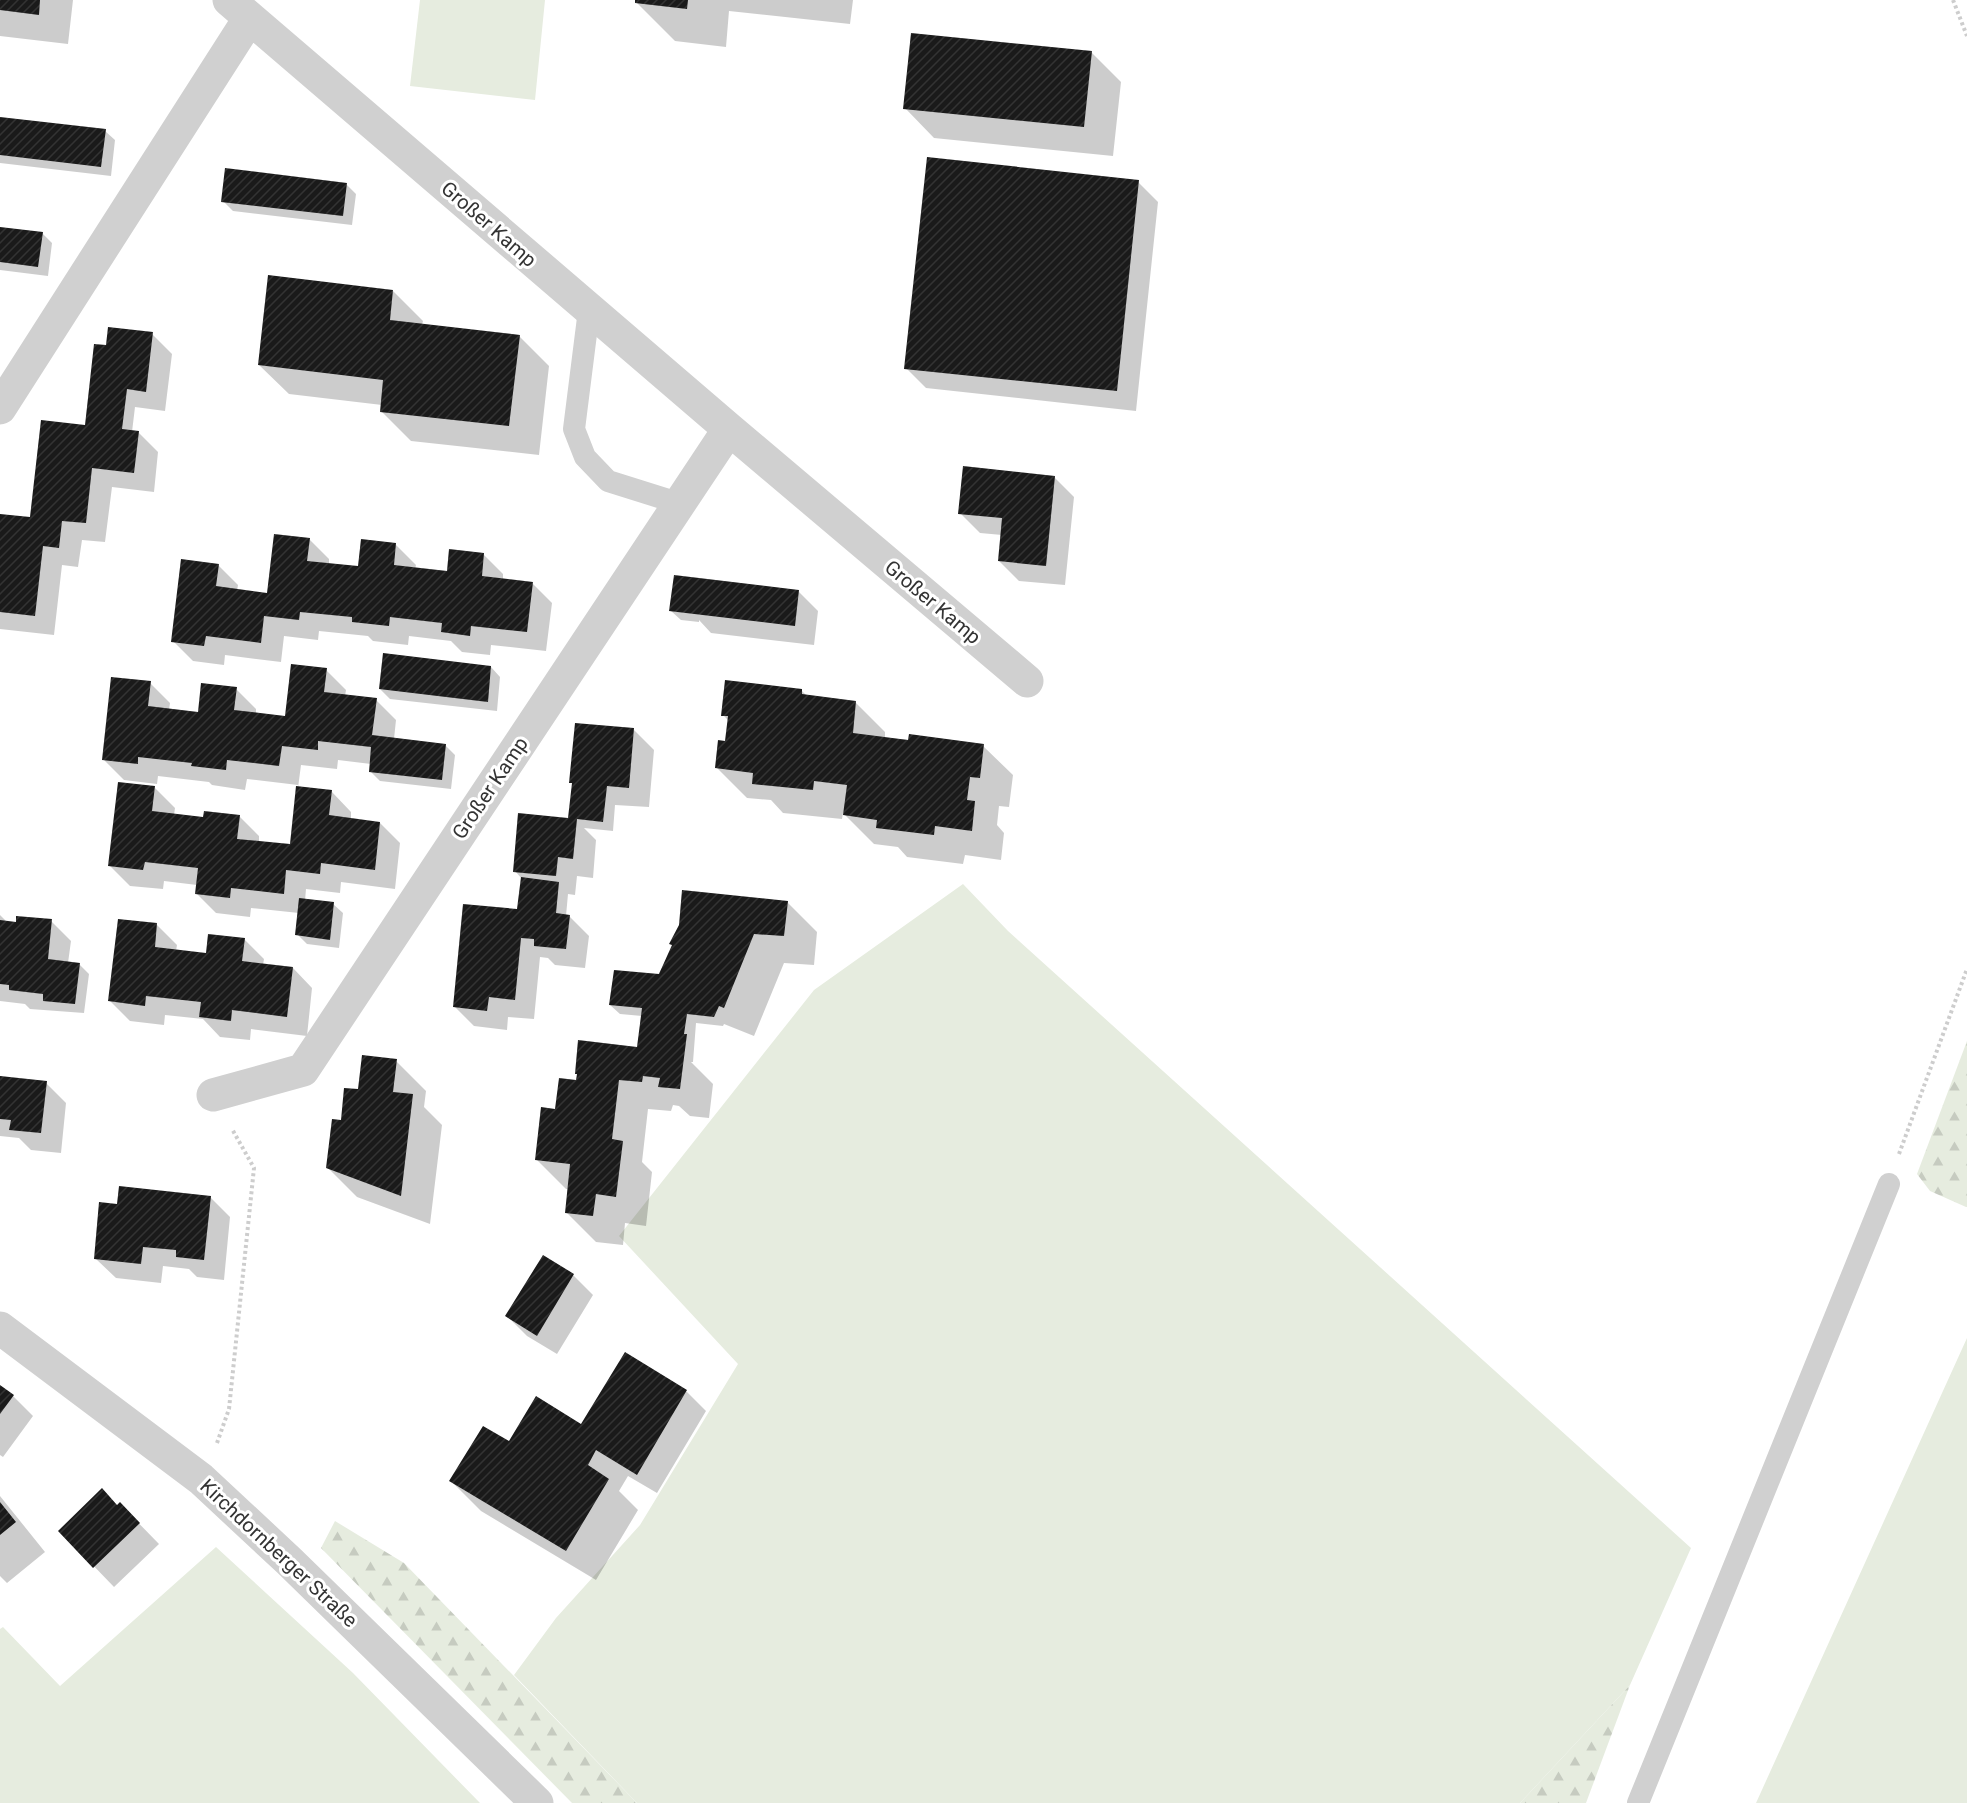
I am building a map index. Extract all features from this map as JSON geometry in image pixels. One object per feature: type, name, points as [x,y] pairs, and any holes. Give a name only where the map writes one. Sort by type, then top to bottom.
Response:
[{"type":"street","name":"Großer Kamp","points":[[0,408],[239,9],[589,310],[1027,681]]},
{"type":"street","name":"Großer Kamp","points":[[213,1095],[303,1070],[729,429]]},
{"type":"street","name":"Kirchdornberger Straße","points":[[0,1328],[201,1479],[313,1584],[537,1803]]},
{"type":"lane","points":[[589,310],[574,429],[585,457],[608,481],[678,503]]},
{"type":"lane","points":[[1638,1803],[1888,1184]]},
{"type":"path","points":[[1953,0],[1967,36]]},
{"type":"path","points":[[1888,1184],[1967,969]]},
{"type":"path","points":[[201,1479],[219,1440],[229,1409],[254,1168],[213,1095]]},
{"type":"green space","points":[[420,0],[545,0],[535,100],[410,86]]},
{"type":"green space","points":[[963,884],[1008,931],[1691,1548],[1630,1685],[1520,1803],[637,1803],[514,1675],[556,1618],[640,1525],[738,1364],[619,1236],[814,990]]},
{"type":"green space","points":[[1967,1041],[1966,1207],[1930,1191],[1917,1174]]},
{"type":"green space","points":[[1967,1338],[1967,1803],[1756,1803]]},
{"type":"green space","points":[[335,1521],[404,1563],[637,1803],[572,1803],[321,1548]]},
{"type":"green space","points":[[216,1547],[353,1673],[480,1803],[0,1803],[0,1629],[3,1627],[60,1686]]},
{"type":"green space","points":[[1630,1685],[1586,1803],[1520,1803]]},
{"type":"building","points":[[0,0],[40,0],[39,15],[0,10]]},
{"type":"building","points":[[635,0],[688,0],[687,9],[635,3]]},
{"type":"building","points":[[911,33],[1092,51],[1084,127],[903,109]]},
{"type":"building","points":[[0,117],[106,129],[101,167],[0,155]]},
{"type":"building","points":[[927,157],[1139,180],[1117,391],[904,369]]},
{"type":"building","points":[[225,168],[347,183],[343,216],[221,202]]},
{"type":"building","points":[[0,227],[43,232],[38,267],[0,262]]},
{"type":"building","points":[[268,275],[393,290],[390,320],[520,335],[509,426],[380,412],[383,380],[258,365]]},
{"type":"building","points":[[108,327],[153,332],[146,392],[127,389],[122,429],[139,431],[134,473],[92,468],[86,523],[62,521],[59,548],[43,546],[35,616],[0,612],[0,514],[30,517],[41,420],[85,425],[94,344],[106,345]]},
{"type":"building","points":[[963,466],[1055,476],[1046,566],[998,561],[1002,518],[958,514]]},
{"type":"building","points":[[274,534],[310,538],[307,561],[358,566],[361,539],[396,543],[394,565],[447,571],[449,549],[484,553],[482,576],[533,582],[527,632],[471,626],[470,636],[441,632],[442,623],[390,617],[389,626],[352,622],[352,617],[300,612],[299,620],[264,616],[261,643],[206,636],[204,646],[171,642],[181,559],[219,564],[216,586],[267,593]]},
{"type":"building","points":[[674,575],[799,590],[795,626],[669,611]]},
{"type":"building","points":[[383,653],[491,666],[488,702],[379,689]]},
{"type":"building","points":[[291,664],[327,668],[324,692],[377,698],[372,735],[446,744],[442,780],[369,772],[371,747],[318,741],[318,750],[282,746],[279,766],[227,760],[226,770],[191,766],[192,763],[138,757],[138,764],[102,760],[111,677],[151,681],[148,706],[198,712],[201,683],[237,687],[234,710],[285,716]]},
{"type":"building","points":[[725,680],[802,689],[802,694],[856,701],[853,733],[908,740],[909,734],[984,744],[980,778],[970,777],[967,800],[975,801],[972,831],[935,826],[934,835],[876,828],[877,820],[843,815],[847,785],[814,781],[813,790],[752,784],[753,773],[715,768],[718,740],[725,741],[728,716],[721,716]]},
{"type":"building","points":[[575,723],[634,728],[629,788],[607,786],[603,822],[577,819],[573,859],[558,857],[556,876],[513,872],[518,813],[568,818]]},
{"type":"building","points":[[118,782],[155,786],[152,811],[203,817],[204,811],[240,815],[237,839],[290,844],[296,786],[332,790],[329,815],[380,822],[375,870],[321,863],[320,874],[286,870],[284,894],[231,888],[230,898],[195,894],[198,868],[145,862],[143,870],[108,866]]},
{"type":"building","points":[[521,877],[559,882],[556,913],[570,915],[566,949],[534,946],[534,939],[521,938],[515,1000],[489,997],[487,1011],[453,1007],[463,904],[517,909]]},
{"type":"building","points":[[682,890],[788,901],[784,936],[754,934],[724,1008],[719,1006],[714,1017],[687,1014],[684,1034],[687,1034],[680,1089],[658,1087],[660,1078],[643,1076],[642,1082],[619,1080],[612,1139],[623,1141],[616,1197],[596,1194],[593,1216],[565,1213],[570,1164],[535,1160],[541,1107],[555,1109],[559,1078],[576,1080],[578,1040],[637,1047],[642,1008],[609,1005],[614,970],[659,974],[672,945],[669,944],[679,925]]},
{"type":"building","points":[[299,898],[334,902],[330,940],[295,935]]},
{"type":"building","points":[[16,916],[52,919],[48,959],[80,963],[75,1004],[43,1001],[43,994],[9,990],[9,985],[0,984],[0,920],[16,922]]},
{"type":"building","points":[[118,919],[157,923],[155,947],[206,953],[208,934],[245,938],[242,961],[293,967],[287,1017],[232,1010],[231,1021],[199,1017],[201,1002],[146,996],[145,1006],[108,1001]]},
{"type":"building","points":[[362,1055],[397,1059],[393,1092],[413,1094],[401,1196],[326,1168],[332,1119],[341,1120],[344,1088],[358,1089]]},
{"type":"building","points":[[0,1076],[47,1081],[41,1133],[9,1130],[11,1120],[0,1119]]},
{"type":"building","points":[[119,1186],[211,1196],[204,1260],[176,1257],[176,1250],[143,1247],[141,1264],[94,1259],[99,1202],[117,1204]]},
{"type":"building","points":[[543,1255],[574,1274],[537,1336],[505,1316]]},
{"type":"building","points":[[625,1352],[687,1390],[637,1475],[596,1450],[588,1465],[609,1479],[566,1551],[449,1481],[483,1426],[509,1441],[536,1396],[581,1424]]},
{"type":"building","points":[[0,1385],[14,1395],[0,1414]]},
{"type":"building","points":[[102,1488],[117,1505],[120,1502],[140,1523],[93,1568],[58,1531]]},
{"type":"building","points":[[0,1502],[16,1522],[0,1535]]}]
